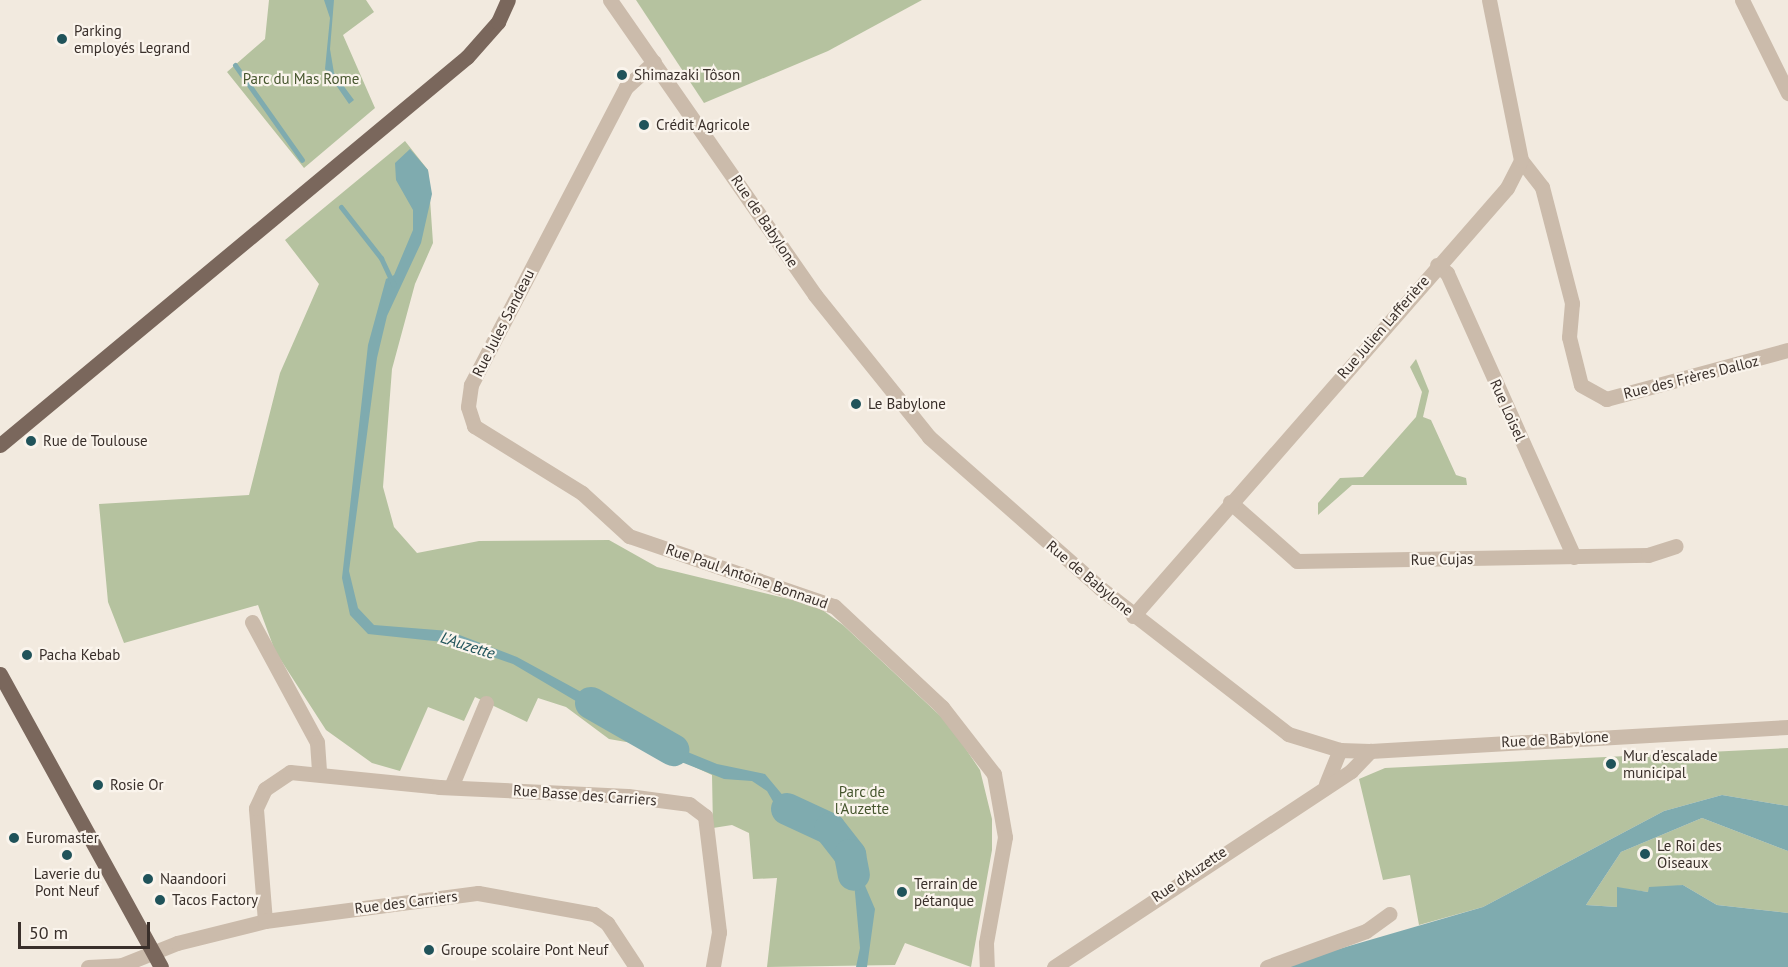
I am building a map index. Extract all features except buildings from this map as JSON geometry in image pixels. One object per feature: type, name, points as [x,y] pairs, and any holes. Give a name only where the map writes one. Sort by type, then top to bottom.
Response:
[{"type":"main road","points":[[0,445],[467,57],[498,22],[508,0]]},
{"type":"main road","points":[[0,674],[158,961]]},
{"type":"street","name":"Rue de Babylone","points":[[610,0],[815,295],[929,437],[1133,616],[1288,734],[1340,750],[1370,751],[1788,727]]},
{"type":"street","points":[[1489,0],[1521,160]]},
{"type":"street","points":[[1742,0],[1788,93]]},
{"type":"street","name":"Rue Jules Sandeau","points":[[629,536],[582,493],[474,426],[468,407],[471,385],[626,87],[654,62]]},
{"type":"street","name":"Rue Julien Lafferière","points":[[1133,616],[1230,502],[1507,188],[1521,160]]},
{"type":"street","name":"Rue des Frères Dalloz","points":[[1521,160],[1542,187],[1572,303],[1569,338],[1581,385],[1606,399],[1788,351]]},
{"type":"street","name":"Rue Loisel","points":[[1437,266],[1447,273],[1574,557]]},
{"type":"street","name":"Rue Cujas","points":[[1230,502],[1297,561],[1648,555],[1676,546]]},
{"type":"street","name":"Rue Paul Antoine Bonnaud","points":[[629,536],[834,606],[942,707],[994,774],[1005,837],[986,943],[987,967]]},
{"type":"street","points":[[252,622],[317,742],[319,773]]},
{"type":"street","points":[[451,787],[486,703]]},
{"type":"street","points":[[1326,784],[1340,750]]},
{"type":"street","name":"Rue d'Auzette","points":[[1054,967],[1326,784],[1352,771],[1370,751]]},
{"type":"street","name":"Rue Basse des Carriers","points":[[265,921],[256,808],[265,789],[290,772],[451,787],[628,795],[700,809],[719,932],[713,967]]},
{"type":"street","name":"Rue des Carriers","points":[[88,967],[158,961],[177,943],[265,921],[478,893],[594,914],[607,923],[636,967]]},
{"type":"street","points":[[1267,967],[1366,931],[1389,914]]},
{"type":"green space","name":"Parc du Mas Rome","points":[[269,0],[366,0],[374,12],[343,35],[375,108],[304,168],[227,72],[265,39]]},
{"type":"green space","points":[[636,0],[922,0],[828,51],[704,103]]},
{"type":"green space","name":"Parc de l'Auzette","points":[[405,141],[428,170],[433,243],[415,284],[392,369],[383,487],[394,527],[417,553],[479,541],[609,540],[657,567],[817,606],[843,625],[949,724],[980,770],[992,819],[992,850],[971,967],[905,943],[895,965],[767,967],[777,878],[753,879],[749,833],[732,825],[713,828],[712,775],[649,746],[609,739],[566,707],[538,698],[527,722],[475,697],[464,721],[428,707],[400,771],[372,763],[326,730],[275,651],[258,605],[124,643],[108,602],[99,504],[249,495],[280,373],[319,284],[285,240]]},
{"type":"green space","points":[[1416,359],[1429,391],[1423,417],[1431,420],[1456,475],[1466,478],[1467,485],[1352,485],[1318,515],[1318,503],[1340,478],[1363,477],[1416,417],[1422,392],[1410,367]]},
{"type":"green space","points":[[1788,748],[1788,806],[1722,795],[1664,811],[1483,907],[1419,925],[1410,875],[1383,880],[1359,779],[1385,768]]},
{"type":"green space","points":[[1702,818],[1788,851],[1788,913],[1717,905],[1683,885],[1648,892],[1618,888],[1617,907],[1586,905],[1621,852]]},
{"type":"water","points":[[324,0],[334,0],[330,49],[334,73],[354,100],[349,104],[325,69],[330,18]]},
{"type":"water","points":[[410,149],[428,170],[432,194],[421,243],[387,316],[377,358],[349,571],[358,608],[374,625],[449,631],[517,657],[629,718],[625,730],[513,664],[453,643],[368,634],[350,615],[342,578],[368,345],[386,279],[394,275],[413,230],[413,210],[396,180],[395,163]]},
{"type":"water","points":[[638,724],[663,742],[717,764],[765,774],[790,804],[833,825],[817,830],[782,817],[767,791],[752,781],[724,779],[636,744]]},
{"type":"water","points":[[1722,795],[1788,806],[1788,851],[1702,818],[1621,852],[1586,905],[1617,907],[1617,887],[1648,892],[1649,887],[1683,885],[1717,905],[1788,913],[1788,967],[1277,967],[1483,907],[1664,811]]},
{"type":"water","points":[[843,834],[875,909],[867,967],[856,967],[860,948],[854,882],[829,839]]},
{"type":"waterway","points":[[235,65],[302,160]]},
{"type":"waterway","points":[[341,207],[381,258],[393,284]]},
{"type":"waterway","name":"L'Auzette","points":[[591,703],[673,750]]},
{"type":"waterway","name":"L'Auzette","points":[[787,809],[830,829],[850,855],[854,875]]},
{"type":"place","name":"Parking employés Legrand","points":[[62,39]]},
{"type":"place","name":"Shimazaki Tôson","points":[[622,75]]},
{"type":"place","name":"Crédit Agricole","points":[[644,125]]},
{"type":"place","name":"Le Babylone","points":[[856,404]]},
{"type":"place","name":"Rue de Toulouse","points":[[31,441]]},
{"type":"place","name":"Pacha Kebab","points":[[27,655]]},
{"type":"place","name":"Mur d'escalade municipal","points":[[1611,764]]},
{"type":"place","name":"Rosie Or","points":[[98,785]]},
{"type":"place","name":"Euromaster","points":[[14,838]]},
{"type":"place","name":"Le Roi des Oiseaux","points":[[1645,854]]},
{"type":"place","name":"Laverie du Pont Neuf","points":[[67,855]]},
{"type":"place","name":"Naandoori","points":[[148,879]]},
{"type":"place","name":"Terrain de pétanque","points":[[902,892]]},
{"type":"place","name":"Tacos Factory","points":[[160,900]]},
{"type":"place","name":"Groupe scolaire Pont Neuf","points":[[429,950]]}]
